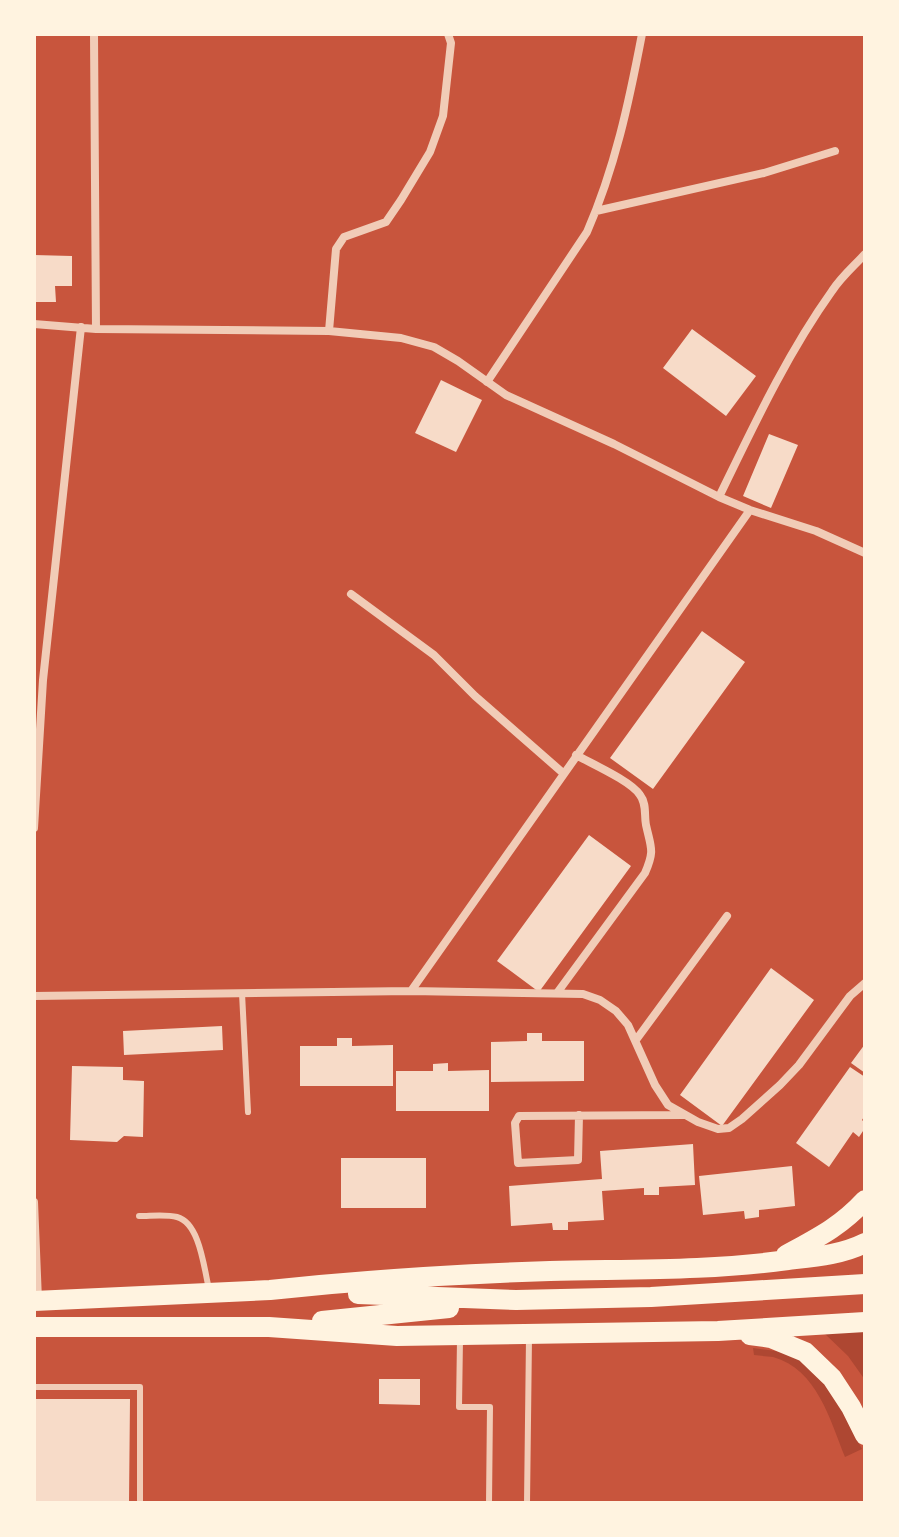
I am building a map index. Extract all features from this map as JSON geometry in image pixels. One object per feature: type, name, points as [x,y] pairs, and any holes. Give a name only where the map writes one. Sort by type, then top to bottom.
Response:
[{"type":"main road","points":[[771,1262],[833,1230],[865,1200]]},
{"type":"main road","points":[[36,1301],[270,1290],[496,1273],[694,1269],[824,1255],[865,1243]]},
{"type":"main road","points":[[270,1290],[516,1300],[651,1297],[865,1284]]},
{"type":"main road","points":[[269,1327],[516,1300]]},
{"type":"main road","points":[[34,1327],[269,1327],[397,1336],[718,1331],[865,1322]]},
{"type":"main road","points":[[718,1331],[771,1338],[805,1352],[832,1378],[865,1435]]},
{"type":"street","points":[[94,34],[96,329]]},
{"type":"street","points":[[329,331],[336,249],[344,237],[386,222],[430,152],[443,116],[451,43],[448,34]]},
{"type":"street","points":[[487,382],[587,232],[616,154],[642,34]]},
{"type":"street","points":[[596,211],[764,173],[835,151]]},
{"type":"street","points":[[719,497],[794,352],[833,289],[865,254]]},
{"type":"street","points":[[34,324],[96,329],[329,331],[401,338],[434,347],[506,395],[614,444],[719,497],[816,531],[865,553]]},
{"type":"street","points":[[34,828],[38,680],[81,327]]},
{"type":"street","points":[[411,991],[750,510]]},
{"type":"street","points":[[351,594],[434,655],[475,696],[563,773]]},
{"type":"street","points":[[557,993],[645,873],[652,848],[640,795],[631,786],[576,755]]},
{"type":"street","points":[[636,1040],[727,916]]},
{"type":"street","points":[[34,996],[411,991],[583,994],[600,1000],[616,1011],[628,1025],[655,1085],[668,1105],[718,1129],[729,1128],[742,1119],[780,1085],[799,1065],[850,996],[865,983]]},
{"type":"street","points":[[579,1115],[578,1160],[518,1163],[515,1123],[519,1116],[579,1115],[684,1115]]},
{"type":"street","points":[[34,1202],[36,1301]]},
{"type":"lane","points":[[242,993],[248,1112]]},
{"type":"lane","points":[[139,1216],[177,1217],[185,1221],[196,1234],[210,1293]]},
{"type":"lane","points":[[527,1503],[529,1334]]},
{"type":"lane","points":[[460,1335],[459,1407],[490,1407],[489,1503]]},
{"type":"lane","points":[[34,1387],[140,1387],[140,1503]]},
{"type":"shaded area","points":[[865,1326],[865,1380],[848,1356],[824,1333]]},
{"type":"shaded area","points":[[753,1348],[798,1358],[832,1391],[862,1449],[845,1457],[820,1398],[801,1372],[773,1357],[754,1355]]},
{"type":"building","points":[[34,255],[72,256],[72,286],[55,286],[56,302],[34,302]]},
{"type":"building","points":[[692,329],[756,376],[726,416],[663,368]]},
{"type":"building","points":[[441,380],[482,400],[456,452],[415,433]]},
{"type":"building","points":[[769,434],[798,445],[771,508],[743,496]]},
{"type":"building","points":[[702,631],[745,662],[653,789],[610,758]]},
{"type":"building","points":[[589,835],[631,866],[539,992],[497,961]]},
{"type":"building","points":[[771,968],[814,1000],[722,1126],[680,1095]]},
{"type":"building","points":[[222,1026],[223,1050],[124,1055],[123,1031]]},
{"type":"building","points":[[527,1033],[542,1033],[542,1041],[584,1041],[584,1081],[491,1082],[491,1042],[527,1041]]},
{"type":"building","points":[[337,1038],[352,1038],[352,1046],[393,1045],[393,1086],[300,1086],[300,1046],[337,1046]]},
{"type":"building","points":[[865,1044],[865,1073],[851,1063]]},
{"type":"building","points":[[448,1063],[448,1071],[489,1070],[489,1111],[396,1111],[396,1071],[433,1071],[433,1064]]},
{"type":"building","points":[[72,1066],[123,1067],[123,1080],[144,1081],[143,1137],[124,1136],[117,1142],[70,1140]]},
{"type":"building","points":[[850,1067],[865,1077],[865,1115],[862,1120],[865,1128],[859,1137],[853,1132],[829,1167],[796,1143]]},
{"type":"building","points":[[693,1144],[695,1185],[659,1187],[659,1195],[644,1195],[644,1188],[602,1191],[604,1220],[568,1222],[568,1230],[553,1230],[552,1223],[511,1226],[509,1186],[602,1179],[600,1151]]},
{"type":"building","points":[[341,1158],[426,1158],[426,1208],[341,1208]]},
{"type":"building","points":[[792,1166],[795,1206],[759,1210],[759,1217],[745,1219],[744,1211],[703,1215],[699,1176]]},
{"type":"building","points":[[379,1379],[420,1379],[420,1405],[379,1404]]},
{"type":"building","points":[[34,1399],[130,1399],[129,1503],[34,1503]]}]
